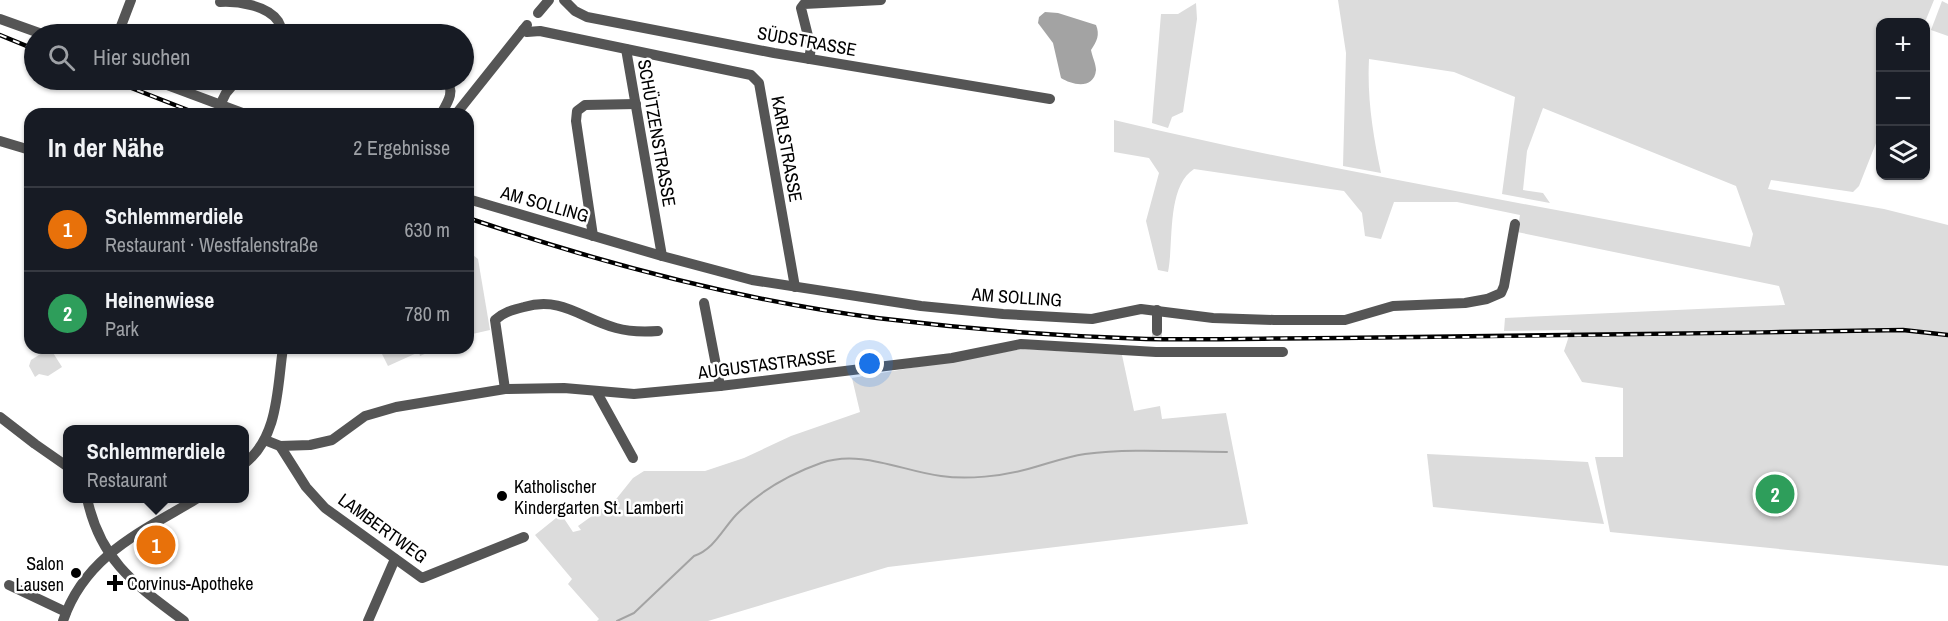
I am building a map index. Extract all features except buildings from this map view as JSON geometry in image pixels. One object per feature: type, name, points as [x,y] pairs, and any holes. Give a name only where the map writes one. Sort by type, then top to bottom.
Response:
[{"type":"street","points":[[122,24],[131,0]]},
{"type":"street","points":[[538,13],[549,0]]},
{"type":"street","name":"SÜDSTRASSE","points":[[567,0],[575,10],[587,16],[809,59],[1050,99]]},
{"type":"street","points":[[809,59],[811,48],[801,8],[804,4],[881,0]]},
{"type":"street","points":[[220,2],[233,1],[269,12],[280,24]]},
{"type":"street","points":[[0,19],[24,28]]},
{"type":"street","name":"SCHÜTZENSTRASSE","points":[[461,108],[525,27],[527,32],[540,31],[626,49],[662,256]]},
{"type":"street","name":"KARLSTRASSE","points":[[626,49],[751,75],[756,78],[759,83],[795,287]]},
{"type":"street","points":[[180,90],[228,108]]},
{"type":"street","points":[[220,105],[229,90]]},
{"type":"street","points":[[444,108],[452,90]]},
{"type":"street","points":[[593,236],[576,121],[577,111],[585,105],[636,104]]},
{"type":"street","points":[[0,141],[24,148]]},
{"type":"street","name":"AM SOLLING","points":[[474,201],[752,280],[921,306],[1092,319],[1141,309],[1213,318],[1327,321],[1345,320],[1393,306],[1433,306],[1487,299],[1501,293],[1504,286],[1515,224]]},
{"type":"street","points":[[505,389],[495,334],[495,320],[504,312],[531,305],[553,303],[616,328],[637,332],[658,331]]},
{"type":"street","points":[[704,303],[720,386]]},
{"type":"street","points":[[1157,310],[1157,342]]},
{"type":"street","name":"AUGUSTASTRASSE","points":[[265,440],[280,446],[310,445],[332,440],[365,416],[396,406],[505,389],[564,388],[634,394],[952,358],[1021,344],[1157,342],[1283,352]]},
{"type":"street","points":[[249,458],[265,440],[274,412],[282,354]]},
{"type":"street","points":[[596,391],[633,458]]},
{"type":"street","points":[[0,417],[63,463]]},
{"type":"street","name":"LAMBERTWEG","points":[[280,446],[306,487],[325,508],[422,578],[524,537]]},
{"type":"street","points":[[88,503],[94,526],[113,562],[153,598],[184,621]]},
{"type":"street","points":[[9,585],[65,617],[80,583],[108,554],[190,503]]},
{"type":"street","points":[[368,621],[395,559]]},
{"type":"shaded area","points":[[1338,0],[1934,0],[1927,18],[1876,18],[1876,143],[1859,186],[1853,192],[1771,180],[1768,189],[1884,209],[1948,225],[1948,566],[1610,532],[1595,457],[1623,457],[1623,388],[1582,382],[1564,351],[1571,330],[1504,331],[1505,318],[1785,305],[1779,286],[1517,232],[1520,215],[1457,202],[1394,202],[1381,239],[1365,236],[1362,213],[1344,191],[1194,169],[1185,177],[1175,202],[1168,272],[1158,270],[1146,221],[1159,173],[1149,158],[1114,152],[1114,120],[1351,171],[1750,247],[1753,234],[1736,186],[1543,108],[1527,151],[1523,190],[1543,193],[1550,203],[1502,194],[1515,97],[1454,72],[1369,59],[1371,116],[1381,173],[1343,166],[1346,53]]},
{"type":"shaded area","points":[[1942,1],[1948,4],[1948,36],[1931,30]]},
{"type":"shaded area","points":[[1196,3],[1197,19],[1183,112],[1172,117],[1168,128],[1152,123],[1161,14],[1178,14]]},
{"type":"shaded area","points":[[1045,12],[1058,13],[1096,25],[1097,38],[1091,50],[1096,70],[1091,81],[1076,84],[1061,78],[1053,43],[1038,23],[1039,17]]},
{"type":"shaded area","points":[[474,256],[478,259],[490,330],[474,334]]},
{"type":"shaded area","points":[[1023,349],[1122,355],[1134,411],[1160,406],[1162,419],[1226,413],[1248,524],[888,567],[708,621],[597,621],[599,619],[568,584],[572,579],[535,535],[561,514],[573,532],[581,530],[578,526],[617,498],[633,478],[644,471],[705,471],[744,458],[791,436],[860,412],[852,378]]},
{"type":"shaded area","points":[[40,354],[54,354],[62,367],[48,376],[39,374],[35,377],[29,366],[31,360]]},
{"type":"shaded area","points":[[382,354],[415,354],[388,366]]},
{"type":"shaded area","points":[[1427,454],[1588,462],[1604,524],[1433,507]]},
{"type":"waterway","points":[[617,621],[634,613],[694,556],[707,549],[736,515],[765,491],[821,463],[851,458],[881,462],[941,476],[985,477],[1007,474],[1070,457],[1103,452],[1227,452]]},
{"type":"tunnel","points":[[1157,331],[1157,341]]},
{"type":"railway","points":[[0,35],[24,45]]},
{"type":"railway","points":[[137,90],[183,108]]},
{"type":"railway","points":[[474,220],[619,265],[773,301],[877,318],[1011,332],[1170,339],[1482,337],[1903,330],[1948,335]]},
{"type":"place","name":"Heinenwiese","points":[[1775,494]]},
{"type":"place","name":"Katholischer Kindergarten St. Lamberti","points":[[502,496]]},
{"type":"place","name":"Schlemmerdiele","points":[[156,545]]},
{"type":"place","name":"Salon Lausen","points":[[76,573]]},
{"type":"place","name":"Corvinus-Apotheke","points":[[115,583]]}]
